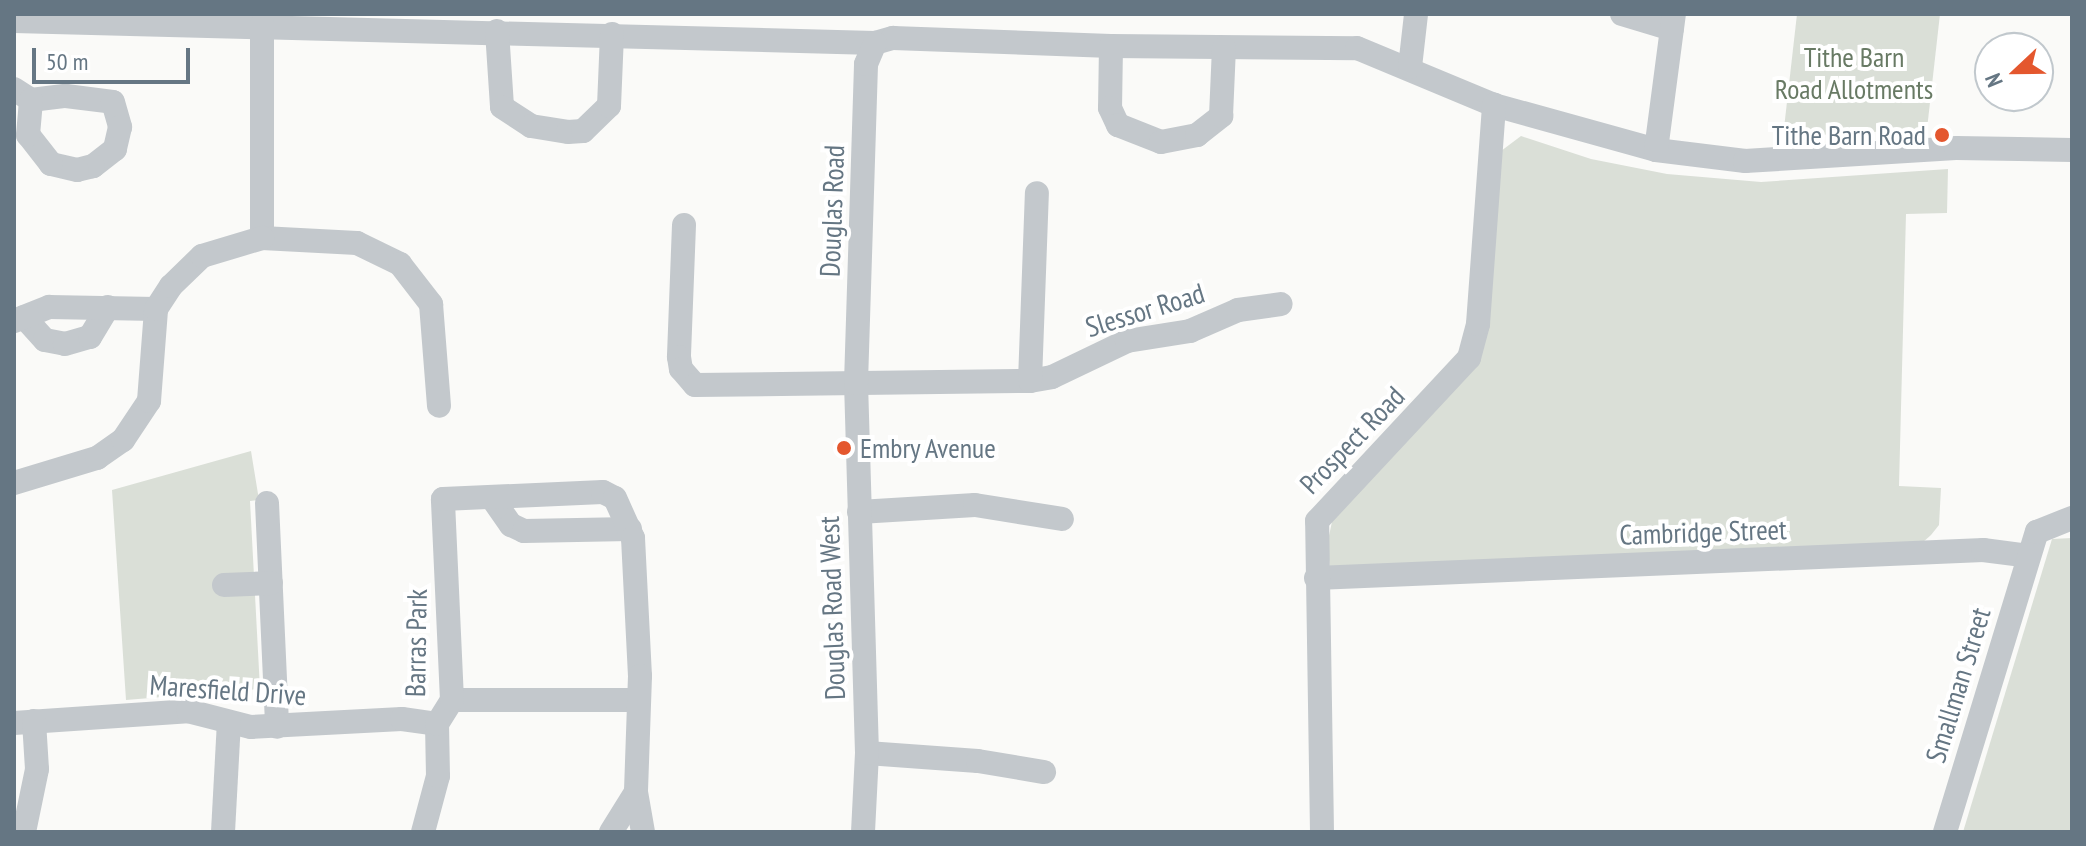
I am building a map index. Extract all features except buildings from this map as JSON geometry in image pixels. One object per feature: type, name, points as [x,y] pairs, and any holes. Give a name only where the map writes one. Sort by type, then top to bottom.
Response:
[{"type":"street","points":[[1410,67],[1417,43],[1416,14]]},
{"type":"street","points":[[1622,14],[1673,22],[1656,150]]},
{"type":"street","points":[[23,19],[144,18],[262,24],[381,20],[497,31],[875,43],[893,38],[1111,46],[1357,48],[1410,67],[1494,105],[1656,150],[1745,161],[1956,148],[2072,150]]},
{"type":"street","points":[[262,24],[262,238]]},
{"type":"street","points":[[497,31],[502,107],[531,126],[568,132],[583,131],[609,106],[612,34]]},
{"type":"street","name":"Douglas Road","points":[[856,383],[866,64],[875,43]]},
{"type":"street","points":[[1111,46],[1110,108],[1118,125],[1161,142],[1197,135],[1221,116],[1224,48]]},
{"type":"street","name":"Prospect Road","points":[[1322,832],[1317,521],[1469,358],[1478,324],[1494,105]]},
{"type":"street","points":[[1030,381],[1037,193]]},
{"type":"street","points":[[684,225],[679,357],[687,379],[714,387],[856,383]]},
{"type":"street","points":[[14,483],[97,458],[130,432],[149,401],[156,309],[202,256],[262,238],[357,243],[400,264],[431,304],[439,406]]},
{"type":"street","name":"Slessor Road","points":[[856,383],[1030,381],[1052,377],[1127,341],[1190,331],[1238,310],[1281,304]]},
{"type":"street","points":[[108,307],[90,337],[65,344],[45,340],[19,319],[49,307],[108,307],[156,309]]},
{"type":"street","name":"Douglas Road West","points":[[856,383],[867,753],[863,832]]},
{"type":"street","points":[[492,498],[603,492],[615,498],[630,529],[637,700],[636,792],[643,832]]},
{"type":"street","points":[[492,498],[511,525],[524,531],[630,529]]},
{"type":"street","name":"Barras Park","points":[[423,832],[438,776],[437,724],[452,700],[443,499],[492,498]]},
{"type":"street","points":[[267,503],[277,727]]},
{"type":"street","points":[[859,512],[975,505],[1062,519]]},
{"type":"street","points":[[2029,556],[2037,532],[2071,518]]},
{"type":"street","name":"Cambridge Street","points":[[1316,578],[1983,550],[2029,556]]},
{"type":"street","name":"Smallman Street","points":[[1945,832],[2029,556]]},
{"type":"street","points":[[224,585],[271,583]]},
{"type":"street","points":[[452,700],[637,700]]},
{"type":"street","name":"Maresfield Drive","points":[[24,722],[188,711],[229,722],[277,727],[402,719],[437,724]]},
{"type":"street","points":[[24,722],[37,769],[24,832]]},
{"type":"street","points":[[223,832],[229,722]]},
{"type":"street","points":[[867,753],[978,761],[1044,772]]},
{"type":"street","points":[[611,832],[636,792]]},
{"type":"green space","name":"Tithe Barn Road Allotments","points":[[1797,14],[1940,14],[1927,129],[1783,137]]},
{"type":"green space","points":[[1521,136],[1591,159],[1667,174],[1761,182],[1948,169],[1947,213],[1906,214],[1899,486],[1941,488],[1939,525],[1931,535],[1922,543],[1331,573],[1327,545],[1333,517],[1477,360],[1501,151]]},
{"type":"green space","points":[[251,451],[259,500],[250,501],[260,689],[126,700],[112,490]]},
{"type":"green space","points":[[2072,538],[2072,832],[1963,832],[2052,539]]},
{"type":"place","name":"Tithe Barn Road","points":[[1942,135]]},
{"type":"place","name":"Embry Avenue","points":[[844,448]]}]
